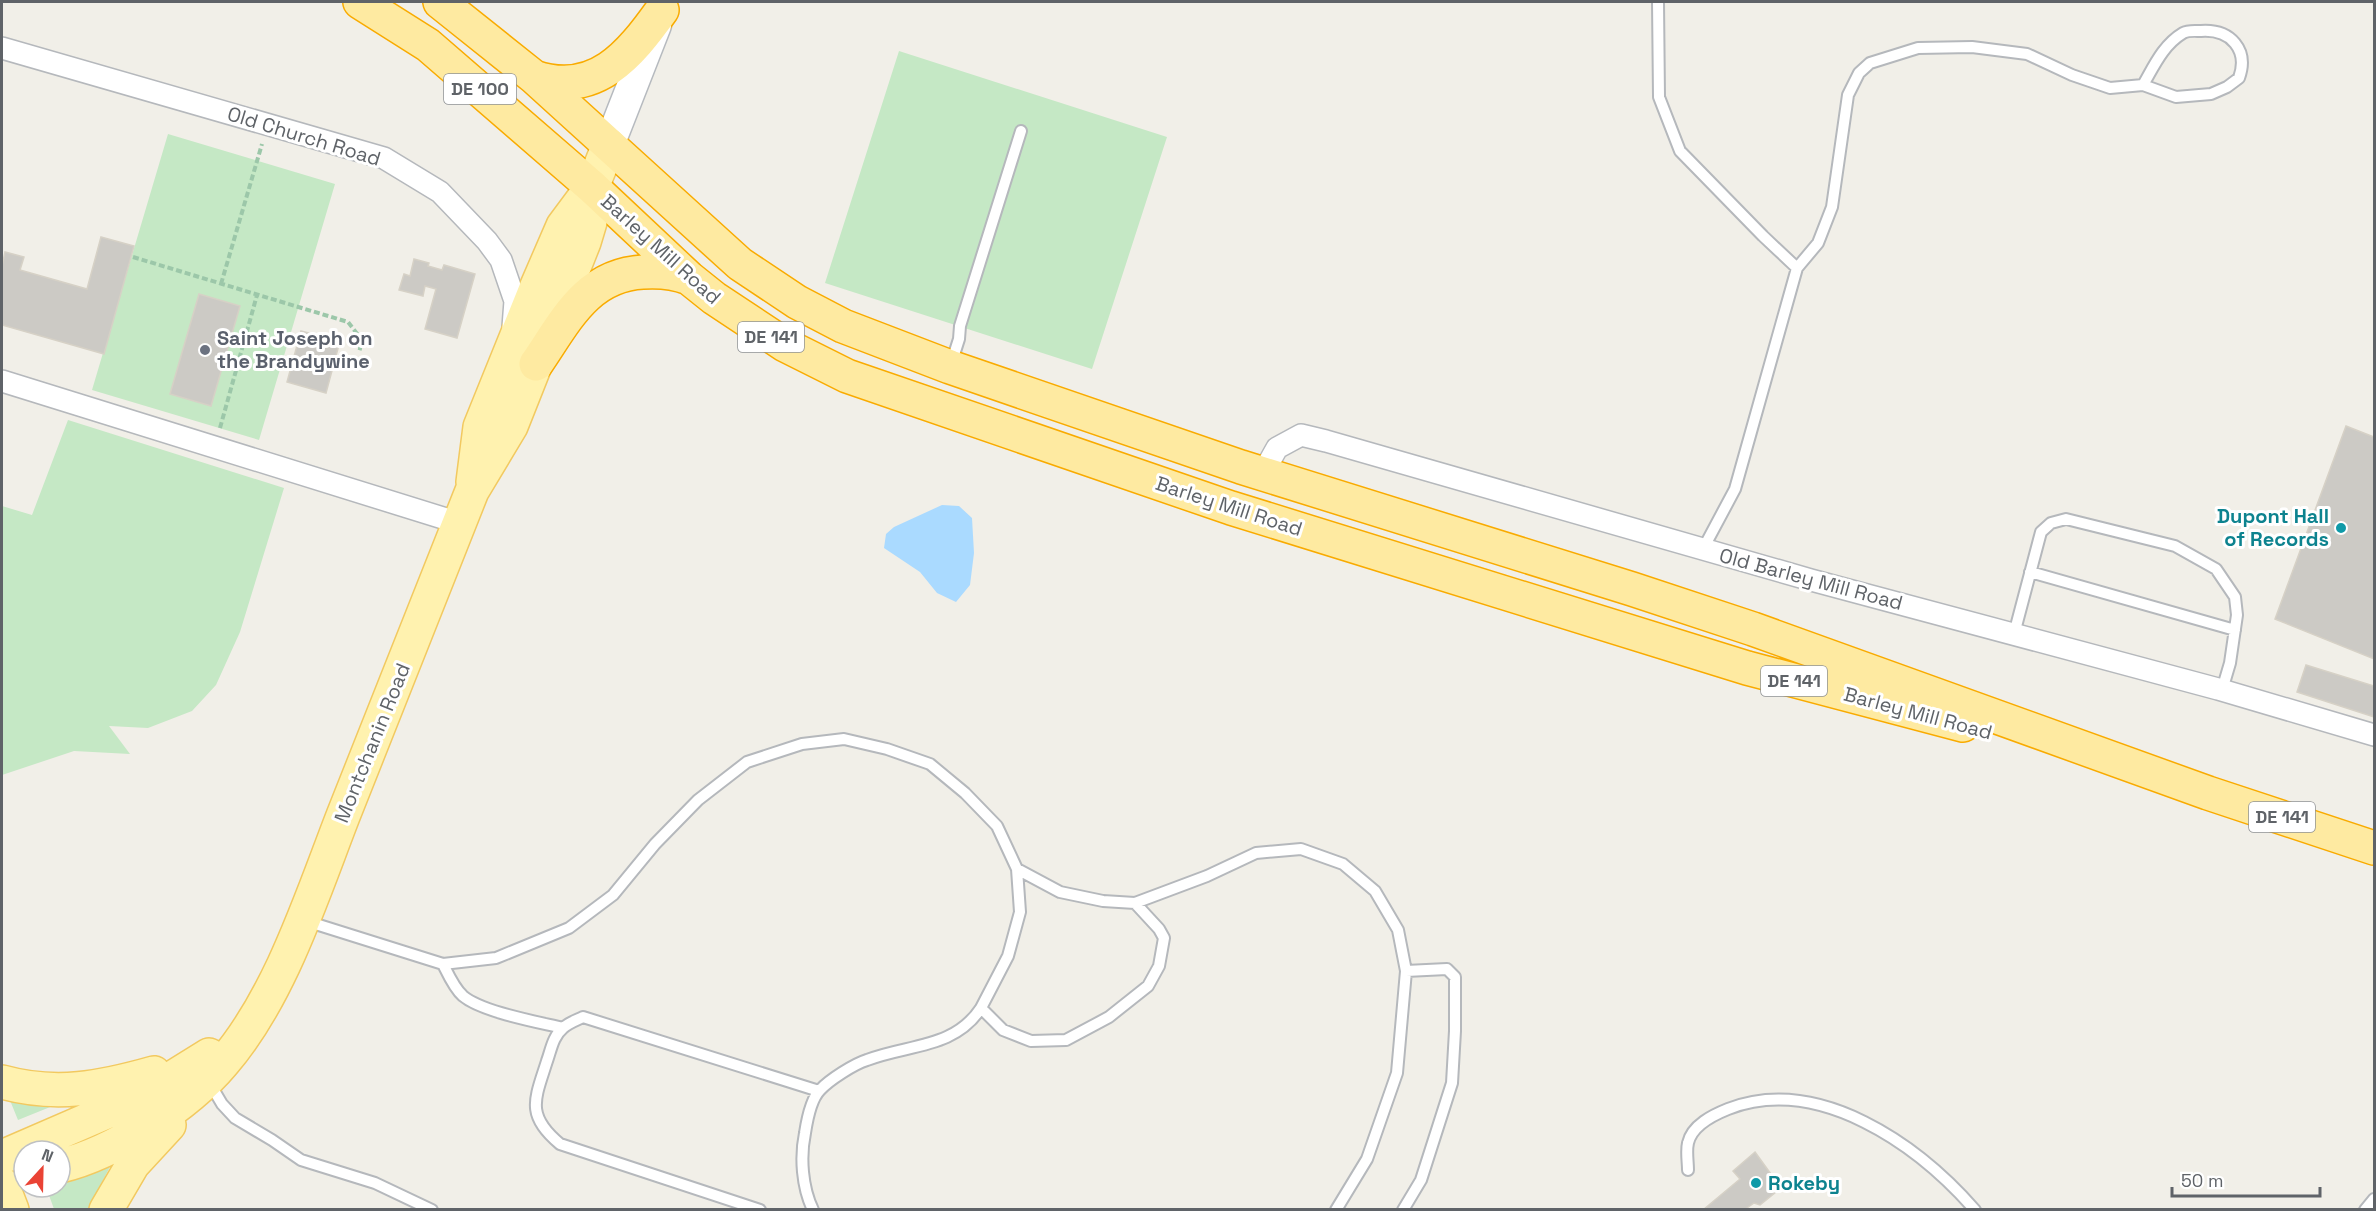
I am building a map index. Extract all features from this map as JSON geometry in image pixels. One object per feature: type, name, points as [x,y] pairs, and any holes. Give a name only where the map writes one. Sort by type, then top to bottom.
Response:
[{"type":"highway","name":"Barley Mill Road","points":[[360,2],[428,45],[592,187],[689,278],[757,328],[814,361],[847,376],[1231,508],[1747,668],[2046,747],[2208,793]]},
{"type":"highway","name":"Barley Mill Road","points":[[440,2],[534,77],[708,237],[765,281],[797,302],[843,326],[950,367],[1263,472],[1753,629],[2208,793],[2365,845]]},
{"type":"highway","points":[[534,77],[572,83],[599,75],[627,56],[663,6]]},
{"type":"highway","points":[[536,364],[576,307],[604,281],[633,272],[656,271],[671,272],[689,278]]},
{"type":"highway","points":[[987,425],[1056,435],[1180,478],[1220,488],[1241,486],[1263,472]]},
{"type":"main road","name":"Montchanin Road","points":[[472,491],[480,427],[563,226],[592,187],[663,6]]},
{"type":"main road","name":"Montchanin Road","points":[[2,1157],[224,1063],[256,1017],[302,920],[472,491],[511,426],[584,242],[590,222],[592,187]]},
{"type":"main road","name":"Montchanin Road","points":[[72,1162],[111,1147],[152,1125],[206,1069]]},
{"type":"main road","points":[[2,1082],[20,1086],[72,1090],[101,1088],[206,1069]]},
{"type":"main road","points":[[105,1209],[133,1164],[206,1069]]},
{"type":"main road","points":[[2,1184],[12,1209]]},
{"type":"street","name":"Old Church Road","points":[[2,48],[384,158],[418,177],[448,199],[487,241],[501,260],[515,301],[513,332],[504,369]]},
{"type":"street","points":[[2,381],[459,522]]},
{"type":"street","name":"Old Barley Mill Road","points":[[1263,472],[1277,448],[1301,435],[1703,549],[2222,690],[2374,735]]},
{"type":"lane","points":[[1658,2],[1659,97],[1680,151],[1797,268]]},
{"type":"lane","points":[[1703,549],[1735,489],[1797,268],[1818,243],[1832,207],[1848,95],[1859,73],[1870,63],[1918,48],[1972,47],[2027,54],[2072,75],[2110,88],[2143,85],[2176,97],[2211,93],[2227,87],[2239,78],[2243,56],[2234,40],[2210,30],[2185,32],[2166,46],[2143,85]]},
{"type":"lane","points":[[950,367],[959,339],[960,326],[1022,131]]},
{"type":"lane","points":[[2014,634],[2040,532],[2051,523],[2066,519],[2175,546],[2216,569],[2235,597],[2237,615],[2235,630],[2230,663],[2222,690]]},
{"type":"lane","points":[[2030,572],[2235,630]]},
{"type":"lane","points":[[302,920],[443,964],[496,958],[568,928],[613,895],[655,844],[698,800],[747,762],[802,744],[844,739],[887,749],[930,764],[965,793],[997,826],[1017,868],[1020,912],[1008,956],[972,1022],[956,1033],[925,1046],[865,1060],[819,1090],[808,1117],[802,1146],[806,1195],[813,1209]]},
{"type":"lane","points":[[1017,868],[1060,892],[1103,901],[1135,903],[1207,876],[1256,853],[1301,849],[1342,864],[1375,891],[1398,930],[1406,971],[1397,1073],[1367,1159],[1336,1209]]},
{"type":"lane","points":[[981,1008],[1003,1030],[1031,1041],[1066,1040],[1109,1017],[1148,986],[1159,966],[1164,938],[1159,929],[1135,903]]},
{"type":"lane","points":[[443,964],[448,976],[463,996],[488,1008],[563,1028]]},
{"type":"lane","points":[[1403,1209],[1421,1180],[1452,1083],[1455,1020],[1455,977],[1447,969],[1406,971]]},
{"type":"lane","points":[[760,1209],[560,1144],[547,1133],[538,1117],[535,1101],[554,1040],[563,1028],[583,1017],[819,1090]]},
{"type":"lane","points":[[206,1069],[222,1104],[235,1118],[301,1160],[375,1184],[432,1209]]},
{"type":"lane","points":[[1688,1170],[1688,1143],[1697,1126],[1722,1112],[1742,1104],[1762,1101],[1809,1104],[1846,1114],[1906,1145],[1931,1165],[1975,1209]]},
{"type":"lane","points":[[2365,1209],[2374,1199]]},
{"type":"path","points":[[221,284],[262,144]]},
{"type":"path","points":[[133,257],[348,322],[362,340],[359,353]]},
{"type":"path","points":[[215,447],[257,295]]},
{"type":"green space","points":[[899,51],[1167,137],[1092,369],[825,283]]},
{"type":"green space","points":[[168,134],[335,184],[259,440],[92,390]]},
{"type":"green space","points":[[68,420],[284,488],[240,632],[216,685],[192,711],[148,728],[109,726],[130,754],[74,751],[2,775],[2,506],[32,515]]},
{"type":"green space","points":[[7,1093],[70,1099],[18,1120]]},
{"type":"green space","points":[[111,1165],[88,1209],[54,1209],[50,1199],[72,1199],[72,1181]]},
{"type":"water","points":[[942,505],[959,506],[972,518],[974,553],[970,585],[956,602],[937,593],[920,572],[884,548],[886,534],[894,527]]},
{"type":"building","points":[[101,237],[134,246],[104,354],[2,325],[2,266],[5,252],[24,257],[20,270],[87,289]]},
{"type":"building","points":[[414,259],[442,270],[444,265],[475,274],[457,338],[425,329],[436,289],[425,286],[423,296],[399,290],[404,274],[410,276]]},
{"type":"building","name":"Saint Joseph on the Brandywine","points":[[199,294],[240,306],[211,406],[170,394]]},
{"type":"building","points":[[301,331],[340,341],[326,393],[287,382]]},
{"type":"building","name":"Dupont Hall of Records","points":[[2346,426],[2374,437],[2374,659],[2275,619]]},
{"type":"building","points":[[2306,665],[2374,686],[2374,717],[2297,692]]},
{"type":"building","name":"Rokeby","points":[[1755,1152],[1781,1188],[1760,1205],[1754,1203],[1747,1208],[1749,1210],[1703,1210],[1740,1179],[1733,1171]]},
{"type":"place","name":"Saint Joseph on the Brandywine","points":[[205,350]]},
{"type":"place","name":"Dupont Hall of Records","points":[[2341,528]]},
{"type":"place","name":"Rokeby","points":[[1756,1183]]}]
